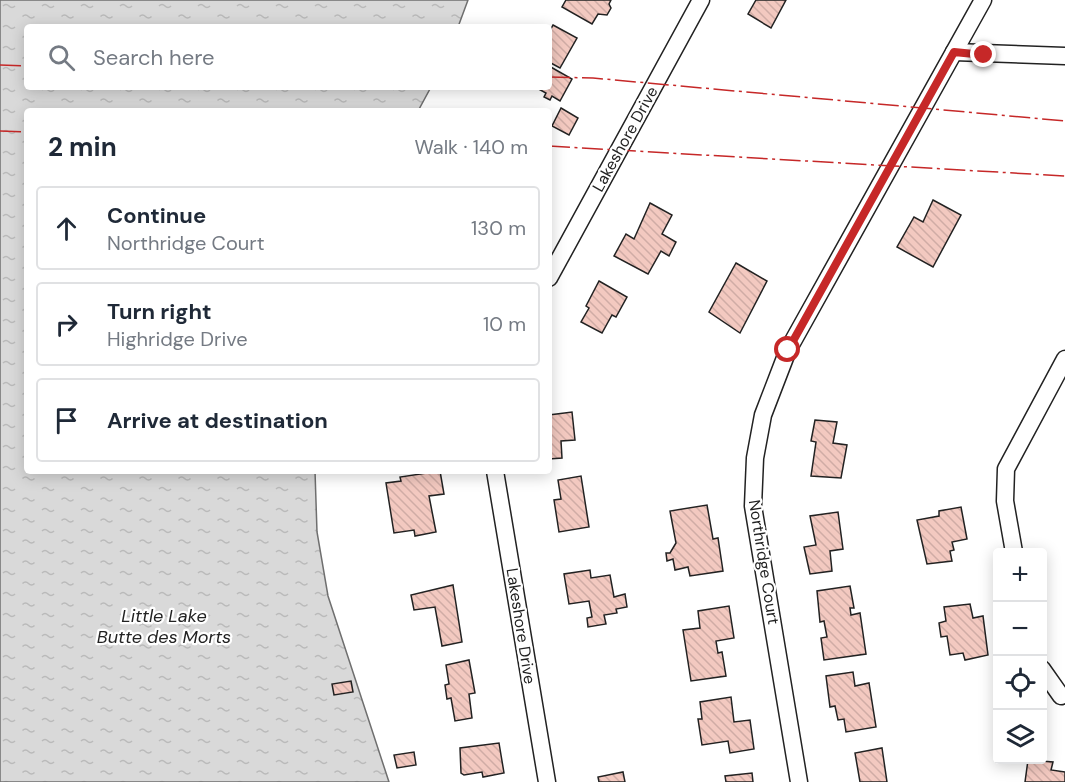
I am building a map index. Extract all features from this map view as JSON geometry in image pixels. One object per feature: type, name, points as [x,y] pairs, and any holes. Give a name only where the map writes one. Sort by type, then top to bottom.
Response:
[{"type":"street","name":"Lakeshore Drive","points":[[552,273],[702,0]]},
{"type":"street","name":"Northridge Court","points":[[799,782],[753,506],[758,435],[769,393],[788,350],[982,0]]},
{"type":"street","points":[[954,52],[1065,56]]},
{"type":"street","points":[[1013,548],[1005,501],[1006,469],[1065,359]]},
{"type":"street","name":"Lakeshore Drive","points":[[496,474],[547,782]]},
{"type":"street","points":[[1047,676],[1060,696]]},
{"type":"water","name":"Little Lake Butte des Morts","points":[[0,0],[468,0],[459,24],[24,24],[24,90],[429,90],[420,108],[24,108],[24,474],[315,474],[317,532],[328,596],[389,782],[0,782]]},
{"type":"building","points":[[566,0],[611,0],[609,4],[611,8],[607,15],[598,14],[592,24],[562,7]]},
{"type":"building","points":[[756,0],[786,0],[771,28],[748,14]]},
{"type":"building","points":[[553,25],[577,38],[560,68],[552,64]]},
{"type":"building","points":[[552,68],[572,79],[560,101],[552,96],[550,100],[544,97],[546,93],[540,90],[552,90]]},
{"type":"building","points":[[561,108],[578,118],[569,135],[552,126]]},
{"type":"building","points":[[933,200],[961,215],[933,267],[897,247],[914,217],[923,222]]},
{"type":"building","points":[[650,203],[672,215],[662,234],[676,242],[669,256],[661,251],[648,274],[614,256],[626,234],[634,239]]},
{"type":"building","points":[[736,263],[767,281],[740,333],[709,312]]},
{"type":"building","points":[[599,281],[627,297],[616,317],[612,315],[602,333],[581,322],[589,308],[586,306]]},
{"type":"building","points":[[572,412],[575,440],[561,441],[562,458],[552,459],[552,415]]},
{"type":"building","points":[[815,420],[837,422],[833,443],[847,445],[841,478],[811,476],[816,442],[811,441]]},
{"type":"building","points":[[441,474],[444,494],[429,496],[436,532],[415,536],[414,530],[394,533],[386,483],[401,481],[400,477]]},
{"type":"building","points":[[581,476],[589,527],[559,532],[554,500],[561,499],[558,480]]},
{"type":"building","points":[[707,505],[713,539],[718,538],[723,571],[690,576],[688,567],[675,570],[673,559],[667,561],[666,553],[670,553],[676,543],[670,511]]},
{"type":"building","points":[[961,507],[967,539],[952,542],[954,550],[950,551],[952,561],[927,564],[917,520],[939,516],[939,511]]},
{"type":"building","points":[[838,512],[843,549],[830,551],[832,571],[810,574],[804,547],[816,545],[810,516]]},
{"type":"building","points":[[590,570],[591,578],[610,575],[614,597],[625,594],[627,607],[616,609],[617,613],[604,615],[606,624],[588,627],[587,618],[592,617],[589,601],[569,604],[564,574]]},
{"type":"building","points":[[453,585],[462,642],[442,646],[435,607],[414,610],[411,595]]},
{"type":"building","points":[[850,586],[854,608],[850,608],[851,615],[860,613],[866,654],[824,660],[821,638],[827,637],[824,621],[820,622],[817,591]]},
{"type":"building","points":[[970,604],[973,618],[983,616],[988,655],[965,660],[963,653],[950,655],[947,636],[941,637],[939,623],[946,621],[944,607]]},
{"type":"building","points":[[729,606],[734,638],[716,641],[718,653],[722,652],[726,676],[691,681],[683,630],[700,628],[698,611]]},
{"type":"building","points":[[469,660],[475,693],[469,694],[472,718],[455,721],[451,698],[447,699],[445,685],[449,684],[446,665]]},
{"type":"building","points":[[853,672],[855,686],[869,683],[876,727],[846,732],[844,719],[838,720],[835,706],[830,707],[826,676]]},
{"type":"building","points":[[351,681],[353,692],[334,695],[332,684]]},
{"type":"building","points":[[731,697],[734,722],[750,720],[754,749],[730,753],[728,741],[702,745],[698,719],[702,719],[700,702]]},
{"type":"building","points":[[499,743],[504,773],[483,777],[482,772],[464,775],[461,773],[460,748]]},
{"type":"building","points":[[882,748],[887,782],[860,782],[855,753]]},
{"type":"building","points":[[414,752],[416,765],[397,768],[394,755]]},
{"type":"building","points":[[1053,762],[1051,770],[1065,772],[1065,782],[1025,782],[1027,764]]},
{"type":"building","points":[[623,772],[625,782],[599,782],[598,777]]},
{"type":"building","points":[[752,773],[753,782],[726,782],[725,776]]},
{"type":"power","points":[[0,65],[24,66]]},
{"type":"power","points":[[552,77],[593,78],[1065,121]]},
{"type":"power","points":[[0,131],[24,132]]},
{"type":"power","points":[[552,146],[1065,176]]},
{"type":"route","points":[[788,350],[954,52],[984,55]]}]
